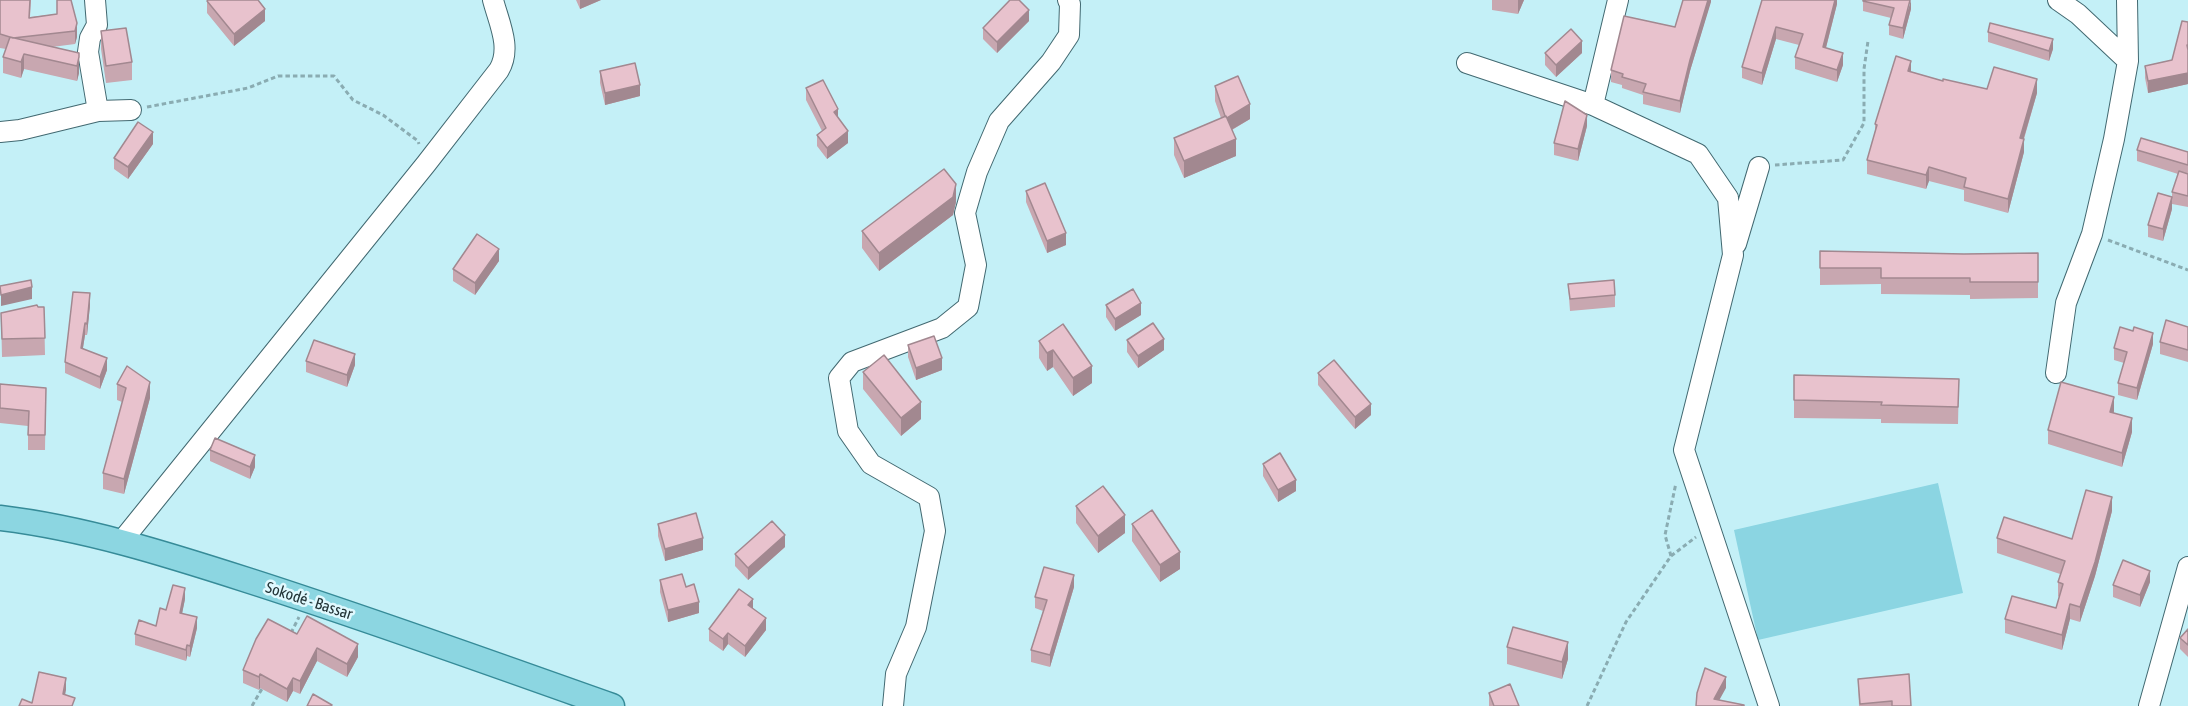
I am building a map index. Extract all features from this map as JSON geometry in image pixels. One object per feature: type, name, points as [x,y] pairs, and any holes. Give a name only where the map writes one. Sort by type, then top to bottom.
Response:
[{"type":"main road","name":"Sokodé - Bassar","points":[[0,518],[66,528],[121,542],[308,600],[612,706]]},
{"type":"street","points":[[95,0],[98,25],[90,38],[88,52],[98,111]]},
{"type":"street","points":[[121,542],[426,164],[505,61],[506,50],[493,0]]},
{"type":"street","points":[[893,706],[896,674],[916,627],[935,531],[929,497],[871,464],[848,430],[839,378],[852,362],[942,328],[968,307],[976,265],[965,213],[977,172],[999,121],[1051,62],[1069,35],[1070,4],[1068,0]]},
{"type":"street","points":[[1593,105],[1618,0]]},
{"type":"street","points":[[2058,0],[2078,14],[2128,62]]},
{"type":"street","points":[[2056,373],[2066,303],[2091,234],[2114,139],[2128,62],[2127,0]]},
{"type":"street","points":[[1467,63],[1593,105],[1698,154],[1728,198],[1733,255]]},
{"type":"street","points":[[0,132],[20,130],[98,111],[131,110]]},
{"type":"street","points":[[1758,167],[1733,255],[1684,450],[1769,706]]},
{"type":"street","points":[[2149,706],[2188,567]]},
{"type":"path","points":[[1758,167],[1843,160],[1864,123],[1864,69],[1868,41]]},
{"type":"path","points":[[131,110],[248,88],[278,76],[334,76],[353,100],[383,115],[418,141],[426,164]]},
{"type":"path","points":[[2091,234],[2188,270]]},
{"type":"path","points":[[1671,556],[1665,536],[1677,482]]},
{"type":"path","points":[[1587,706],[1626,622],[1671,556],[1709,527]]},
{"type":"path","points":[[286,642],[308,600]]},
{"type":"path","points":[[252,706],[264,684]]},
{"type":"shaded area","points":[[1938,483],[1963,593],[1758,640],[1734,530]]},
{"type":"building","points":[[0,0],[30,0],[29,18],[57,14],[57,0],[71,0],[77,23],[75,31],[13,38],[0,34]]},
{"type":"building","points":[[208,0],[258,0],[265,9],[234,34]]},
{"type":"building","points":[[1010,0],[1019,0],[1029,10],[997,42],[983,28]]},
{"type":"building","points":[[1683,0],[1708,0],[1680,101],[1643,92],[1646,84],[1622,77],[1623,74],[1611,70],[1624,16],[1675,27]]},
{"type":"building","points":[[1762,0],[1835,0],[1823,47],[1843,53],[1837,70],[1795,57],[1803,34],[1776,27],[1762,73],[1742,67]]},
{"type":"building","points":[[1863,0],[1910,0],[1903,28],[1889,25],[1894,8]]},
{"type":"building","points":[[2182,21],[2188,22],[2188,73],[2148,81],[2145,66],[2172,60]]},
{"type":"building","points":[[1990,23],[2053,39],[2049,51],[1988,32]]},
{"type":"building","points":[[126,28],[132,62],[106,66],[101,31]]},
{"type":"building","points":[[1571,29],[1582,41],[1556,65],[1545,53]]},
{"type":"building","points":[[10,37],[79,53],[77,66],[24,54],[21,62],[3,57]]},
{"type":"building","points":[[1896,56],[1911,61],[1908,71],[1943,81],[1943,79],[1987,89],[1994,67],[2037,79],[2020,138],[2024,139],[2008,199],[1964,187],[1966,178],[1929,167],[1926,175],[1867,160],[1877,125],[1875,124]]},
{"type":"building","points":[[635,63],[640,85],[605,93],[600,71]]},
{"type":"building","points":[[1238,76],[1250,104],[1227,118],[1215,86]]},
{"type":"building","points":[[823,80],[838,109],[834,112],[848,131],[827,148],[817,135],[826,128],[806,88]]},
{"type":"building","points":[[1565,101],[1587,115],[1578,149],[1554,143]]},
{"type":"building","points":[[1226,116],[1236,139],[1184,161],[1174,138]]},
{"type":"building","points":[[138,122],[153,132],[128,167],[114,158]]},
{"type":"building","points":[[2141,138],[2188,152],[2188,165],[2137,150]]},
{"type":"building","points":[[944,169],[956,184],[953,197],[879,253],[862,231]]},
{"type":"building","points":[[2179,171],[2188,174],[2188,196],[2172,192]]},
{"type":"building","points":[[1045,183],[1066,233],[1047,241],[1026,191]]},
{"type":"building","points":[[2158,193],[2172,197],[2163,229],[2148,225]]},
{"type":"building","points":[[477,234],[499,249],[475,283],[453,269]]},
{"type":"building","points":[[1820,251],[2038,253],[2038,282],[1970,282],[1970,278],[1881,278],[1881,268],[1820,268]]},
{"type":"building","points":[[31,280],[32,287],[1,295],[0,286]]},
{"type":"building","points":[[1614,280],[1615,295],[1570,299],[1568,284]]},
{"type":"building","points":[[1133,289],[1141,303],[1115,319],[1106,305]]},
{"type":"building","points":[[73,292],[90,293],[87,324],[85,323],[81,348],[107,358],[100,377],[65,362]]},
{"type":"building","points":[[37,305],[44,307],[45,338],[2,339],[1,313]]},
{"type":"building","points":[[2166,320],[2188,327],[2188,350],[2160,342]]},
{"type":"building","points":[[1153,323],[1164,339],[1138,356],[1127,340]]},
{"type":"building","points":[[1063,324],[1092,366],[1073,378],[1053,350],[1047,353],[1039,341]]},
{"type":"building","points":[[2120,327],[2133,331],[2134,327],[2153,333],[2137,388],[2118,383],[2127,352],[2114,348]]},
{"type":"building","points":[[934,336],[942,358],[916,368],[908,345]]},
{"type":"building","points":[[314,340],[355,354],[347,375],[306,361]]},
{"type":"building","points":[[884,355],[921,402],[901,418],[863,372]]},
{"type":"building","points":[[1334,360],[1371,404],[1355,417],[1318,373]]},
{"type":"building","points":[[127,366],[150,382],[124,479],[103,473],[126,388],[117,384]]},
{"type":"building","points":[[1794,375],[1959,379],[1958,407],[1794,400]]},
{"type":"building","points":[[2061,382],[2114,397],[2110,412],[2132,418],[2122,453],[2048,430]]},
{"type":"building","points":[[0,384],[46,388],[45,435],[28,435],[29,411],[0,408]]},
{"type":"building","points":[[215,438],[255,455],[250,467],[210,450]]},
{"type":"building","points":[[1280,453],[1296,480],[1278,490],[1263,464]]},
{"type":"building","points":[[1103,486],[1125,515],[1098,536],[1076,506]]},
{"type":"building","points":[[2086,490],[2112,497],[2095,562],[2080,607],[2070,604],[2062,635],[2005,619],[2012,596],[2056,608],[2063,584],[2058,582],[2065,561],[1997,538],[2004,517],[2072,539]]},
{"type":"building","points":[[1152,510],[1180,552],[1160,565],[1132,524]]},
{"type":"building","points":[[696,513],[703,538],[665,549],[658,524]]},
{"type":"building","points":[[772,521],[785,535],[748,568],[735,554]]},
{"type":"building","points":[[2123,560],[2150,571],[2140,595],[2113,585]]},
{"type":"building","points":[[1044,567],[1074,575],[1050,655],[1031,650],[1047,600],[1035,597]]},
{"type":"building","points":[[682,574],[686,587],[694,584],[699,602],[668,610],[660,580]]},
{"type":"building","points":[[173,585],[185,588],[180,613],[197,617],[190,646],[187,645],[186,650],[135,634],[139,620],[156,626],[160,608],[166,610]]},
{"type":"building","points":[[739,589],[753,599],[748,605],[766,618],[745,646],[728,633],[723,639],[709,629]]},
{"type":"building","points":[[307,616],[358,644],[347,664],[317,648],[300,681],[293,678],[287,689],[260,674],[259,677],[243,670],[256,639],[268,619],[297,634]]},
{"type":"building","points":[[1513,627],[1568,642],[1562,662],[1507,647]]},
{"type":"building","points":[[2188,629],[2188,645],[2180,638]]},
{"type":"building","points":[[1705,668],[1726,677],[1714,699],[1744,706],[1696,706],[1697,693]]},
{"type":"building","points":[[39,672],[66,678],[63,694],[75,698],[72,706],[19,706],[22,699],[32,703]]},
{"type":"building","points":[[1909,674],[1911,706],[1892,706],[1892,701],[1860,704],[1858,679]]},
{"type":"building","points":[[1510,684],[1519,706],[1494,706],[1489,693]]},
{"type":"building","points":[[313,694],[332,705],[307,706]]}]
